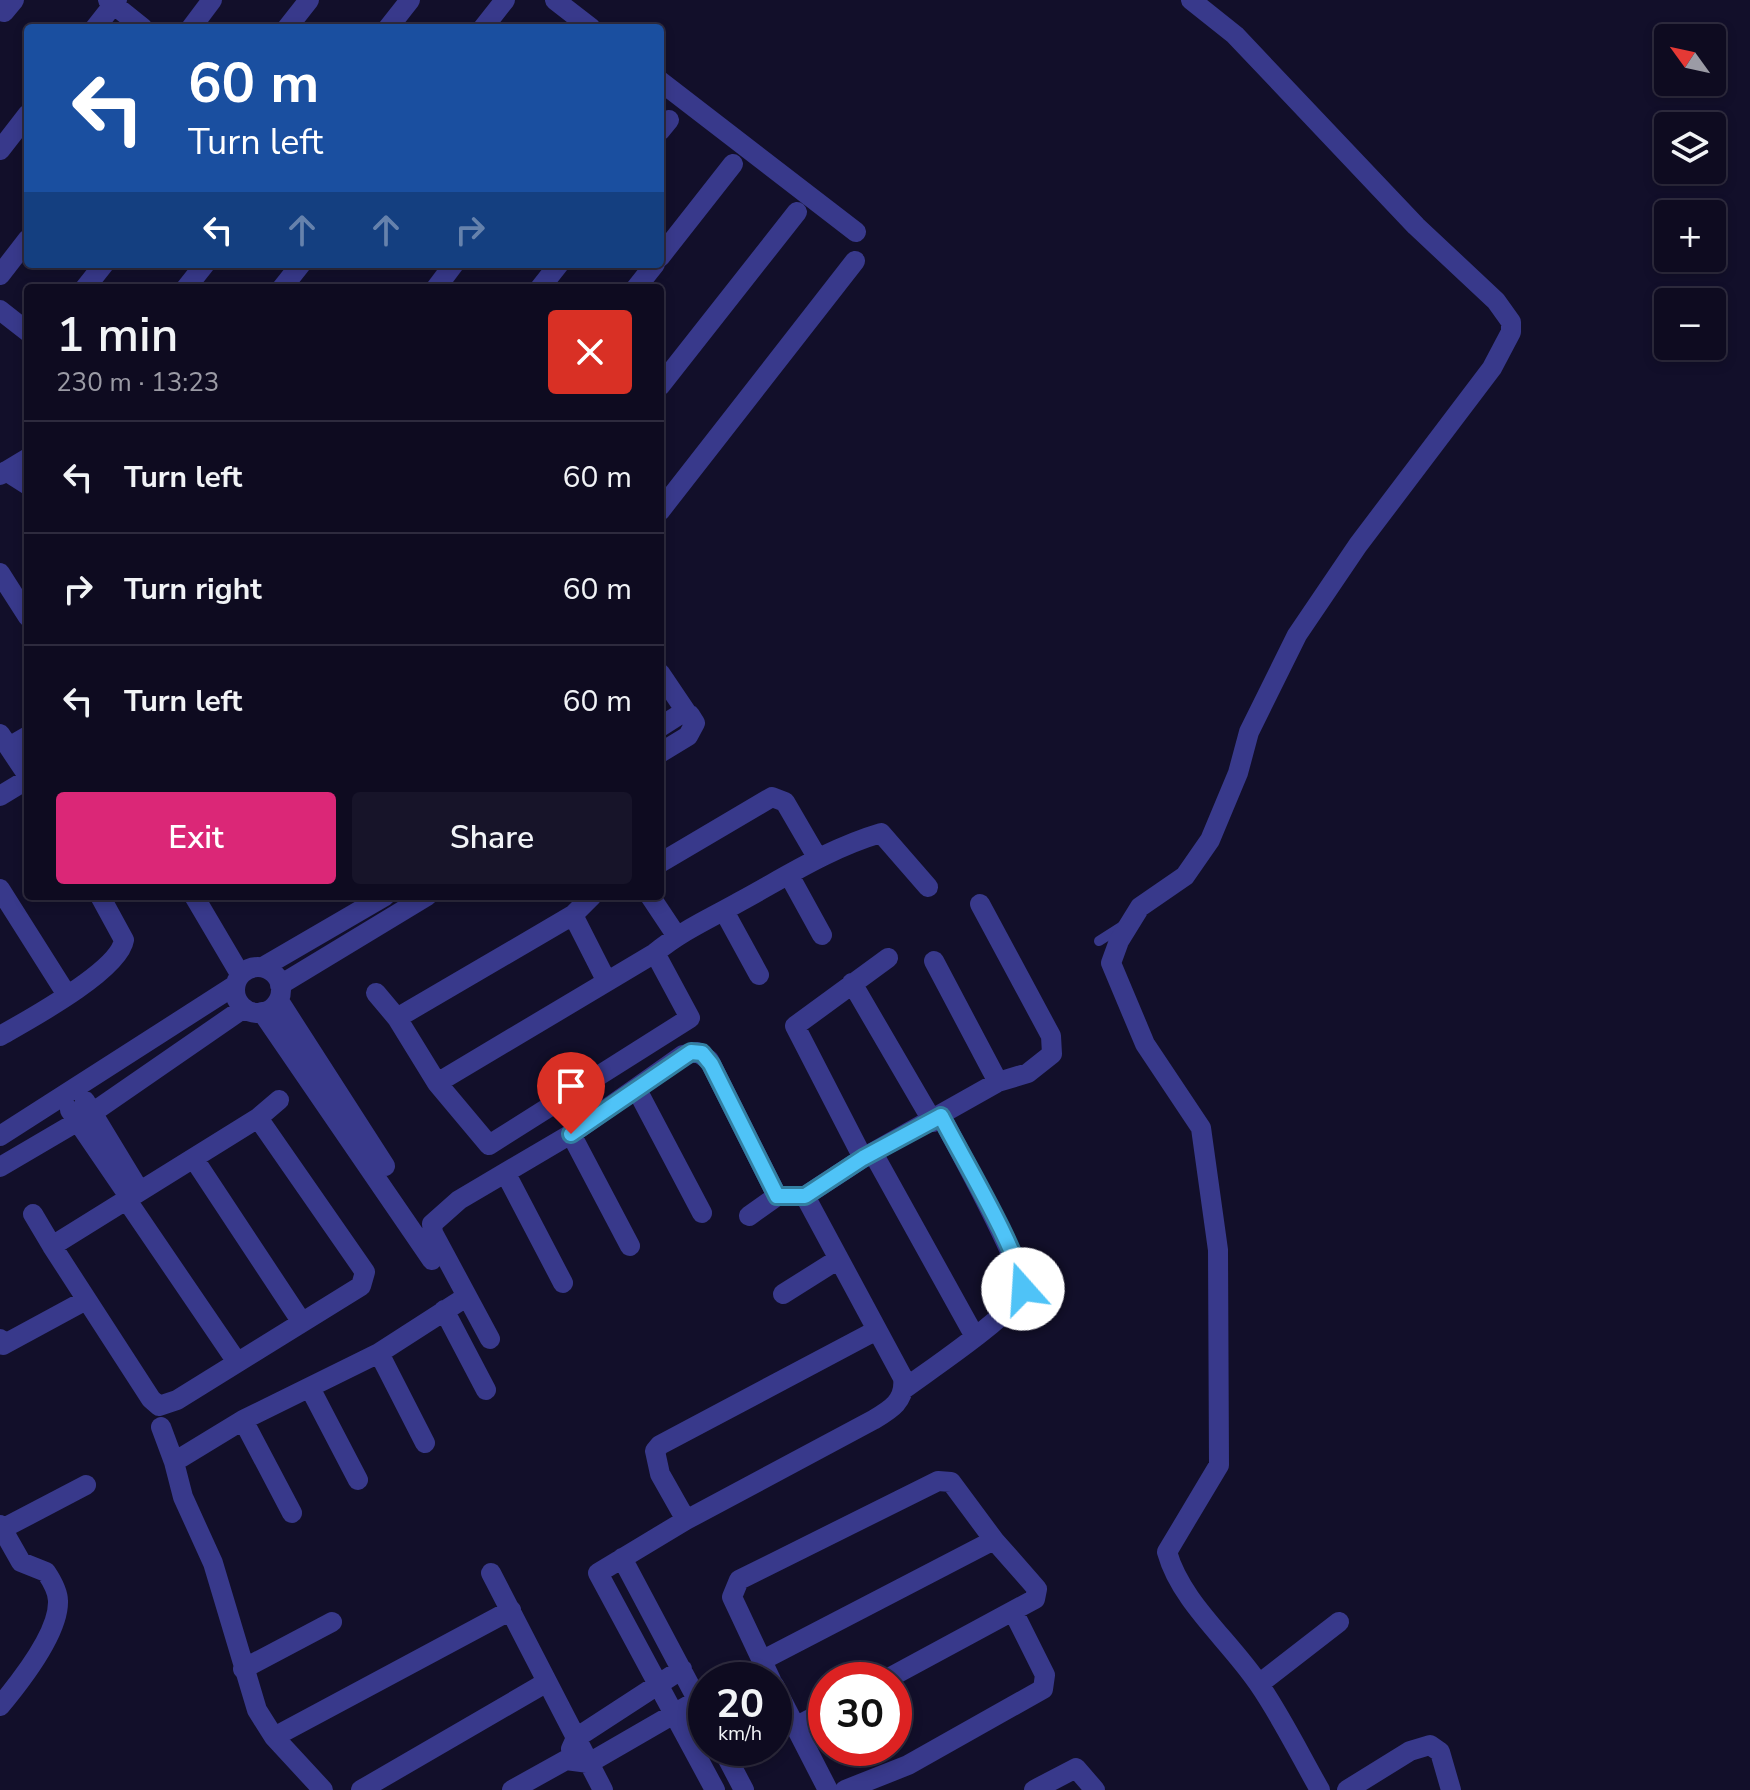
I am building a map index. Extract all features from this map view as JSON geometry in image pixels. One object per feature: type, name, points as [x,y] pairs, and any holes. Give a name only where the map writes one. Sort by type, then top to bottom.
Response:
[{"type":"street","points":[[194,24],[212,0]]},
{"type":"street","points":[[290,24],[309,0]]},
{"type":"street","points":[[391,24],[410,0]]},
{"type":"street","points":[[486,24],[505,0]]},
{"type":"street","points":[[555,0],[586,24]]},
{"type":"street","points":[[1191,0],[1235,35],[1416,226],[1496,301],[1511,322],[1511,332],[1492,368],[1358,545],[1297,635],[1252,723],[1238,773],[1214,832],[1201,853],[1185,876],[1147,900],[1129,921],[1111,963],[1145,1044],[1201,1128],[1218,1250],[1219,1465],[1167,1552],[1172,1569],[1184,1588],[1259,1684],[1320,1790]]},
{"type":"street","points":[[98,24],[113,2],[138,24]]},
{"type":"street","points":[[664,84],[856,232]]},
{"type":"street","points":[[0,150],[24,119]]},
{"type":"street","points":[[664,252],[733,164]]},
{"type":"street","points":[[664,381],[797,212]]},
{"type":"street","points":[[0,275],[24,244]]},
{"type":"street","points":[[664,506],[855,261]]},
{"type":"street","points":[[88,284],[101,268]]},
{"type":"street","points":[[189,284],[202,268]]},
{"type":"street","points":[[285,284],[298,268]]},
{"type":"street","points":[[543,284],[556,268]]},
{"type":"street","points":[[639,284],[652,268]]},
{"type":"street","points":[[0,310],[24,329]]},
{"type":"street","points":[[3,473],[24,460]]},
{"type":"street","points":[[3,473],[24,483]]},
{"type":"street","points":[[0,573],[24,611]]},
{"type":"street","points":[[664,679],[695,723],[692,733],[664,750]]},
{"type":"street","points":[[664,725],[687,713]]},
{"type":"street","points":[[24,737],[4,740],[24,772]]},
{"type":"street","points":[[0,796],[24,781]]},
{"type":"street","points":[[664,861],[772,797],[785,802],[817,857]]},
{"type":"street","points":[[437,1083],[655,953],[676,935],[817,857],[881,833],[928,887]]},
{"type":"street","points":[[789,875],[822,935]]},
{"type":"street","points":[[0,889],[67,995]]},
{"type":"street","points":[[2,1032],[67,995],[117,958],[124,943],[102,900]]},
{"type":"street","points":[[196,900],[237,980],[236,999],[266,1002],[385,1166]]},
{"type":"street","points":[[263,967],[378,900]]},
{"type":"street","points":[[0,1167],[266,1002],[421,900]]},
{"type":"street","points":[[397,1018],[573,915],[587,900]]},
{"type":"street","points":[[653,900],[676,935]]},
{"type":"street","points":[[749,1216],[777,1196],[805,1196],[868,1155],[998,1082],[1040,1065],[1052,1054],[1054,1045],[980,904]]},
{"type":"street","points":[[724,911],[759,975]]},
{"type":"street","points":[[573,915],[606,980]]},
{"type":"street","points":[[376,993],[397,1018],[437,1083],[489,1145],[690,1018],[655,953]]},
{"type":"street","points":[[888,958],[795,1026],[974,1335]]},
{"type":"street","points":[[934,961],[998,1082]]},
{"type":"street","points":[[0,1136],[237,980],[251,967],[263,967],[274,973],[266,1002],[432,1260]]},
{"type":"street","points":[[715,1790],[620,1608],[598,1575],[603,1568],[686,1520],[873,1420],[898,1402],[904,1389],[1008,1312],[1023,1289],[1022,1279],[937,1119],[852,983]]},
{"type":"street","points":[[490,1339],[433,1233],[432,1224],[459,1200],[571,1134],[683,1055],[702,1053],[711,1064],[777,1196]]},
{"type":"street","points":[[636,1088],[702,1213]]},
{"type":"street","points":[[69,1092],[237,1362]]},
{"type":"street","points":[[52,1246],[258,1118],[279,1100]]},
{"type":"street","points":[[33,1214],[151,1399],[159,1406],[177,1400],[361,1286],[365,1272],[258,1118]]},
{"type":"street","points":[[571,1134],[630,1246]]},
{"type":"street","points":[[194,1159],[301,1321]]},
{"type":"street","points":[[506,1174],[563,1283]]},
{"type":"street","points":[[805,1196],[903,1378],[904,1389]]},
{"type":"street","points":[[783,1294],[837,1260]]},
{"type":"street","points":[[174,1462],[243,1420],[379,1353],[466,1297]]},
{"type":"street","points":[[1,1344],[86,1300]]},
{"type":"street","points":[[444,1310],[486,1390]]},
{"type":"street","points":[[686,1520],[657,1466],[655,1451],[660,1445],[875,1331]]},
{"type":"street","points":[[379,1353],[425,1443]]},
{"type":"street","points":[[310,1388],[358,1480]]},
{"type":"street","points":[[243,1420],[292,1513]]},
{"type":"street","points":[[161,1427],[183,1497],[206,1544],[257,1710],[274,1737],[316,1787]]},
{"type":"street","points":[[912,1666],[1035,1599],[1037,1589],[994,1540],[951,1482],[938,1481],[915,1491],[739,1580],[732,1597],[761,1661],[994,1540]]},
{"type":"street","points":[[0,1706],[37,1654],[55,1617],[58,1598],[46,1572],[21,1562],[1,1527],[86,1485]]},
{"type":"street","points":[[622,1558],[688,1681]]},
{"type":"street","points":[[491,1573],[603,1790]]},
{"type":"street","points":[[274,1737],[511,1610]]},
{"type":"street","points":[[845,1790],[908,1765],[1043,1689],[1045,1675],[1014,1613]]},
{"type":"street","points":[[243,1669],[332,1622]]},
{"type":"street","points":[[1259,1684],[1339,1622]]},
{"type":"street","points":[[566,1760],[576,1738],[682,1669]]},
{"type":"street","points":[[361,1790],[547,1682]]},
{"type":"street","points":[[512,1790],[566,1760],[589,1763],[673,1713],[688,1710]]},
{"type":"street","points":[[795,1727],[808,1720]]},
{"type":"street","points":[[792,1721],[828,1790]]},
{"type":"street","points":[[1347,1790],[1410,1751],[1430,1745],[1440,1752],[1451,1790]]},
{"type":"street","points":[[731,1766],[744,1790]]},
{"type":"street","points":[[1034,1790],[1076,1768],[1095,1790]]},
{"type":"lane","points":[[1099,941],[1129,921]]},
{"type":"route","points":[[571,1134],[691,1052],[702,1053],[709,1060],[777,1196],[805,1196],[863,1158],[941,1116],[1004,1239],[1022,1279],[1023,1289]]}]
